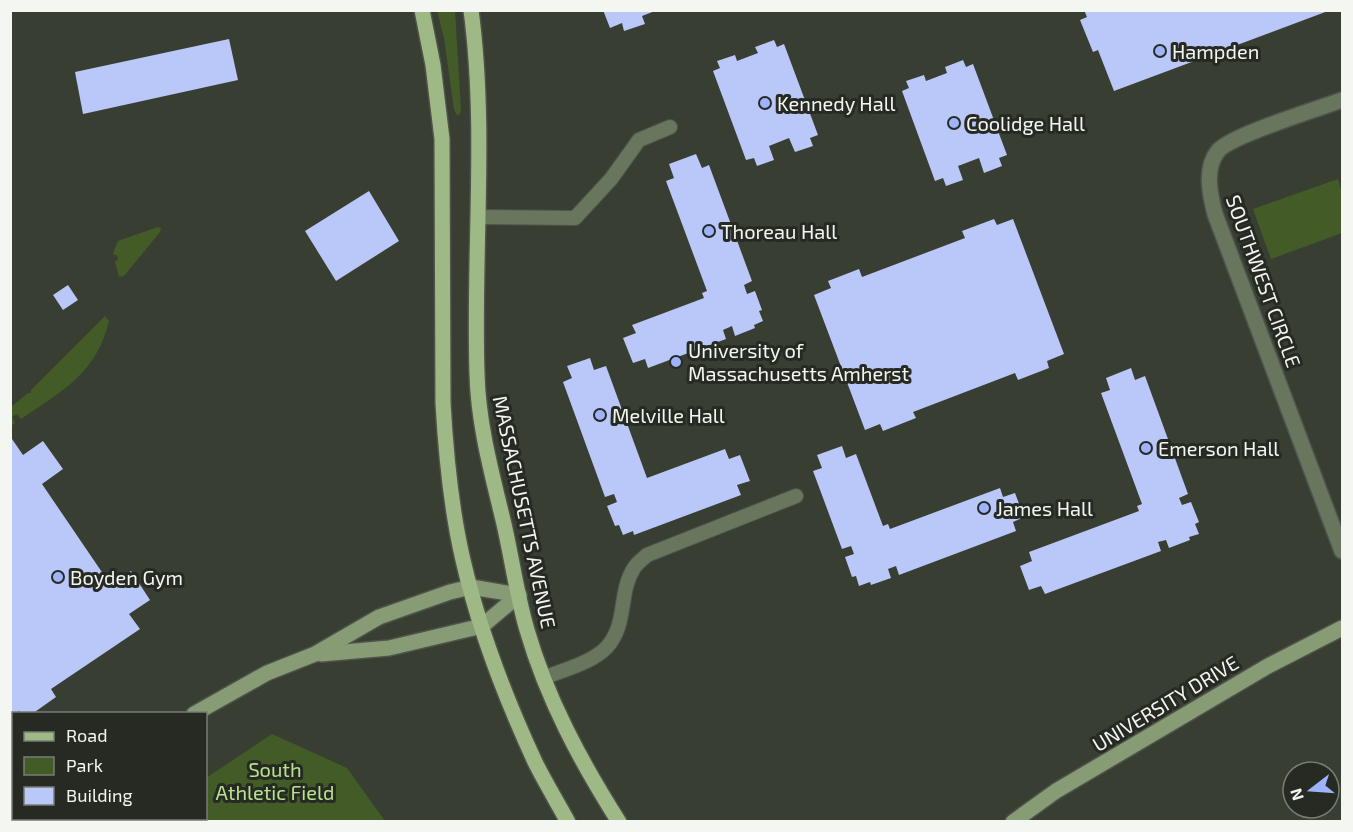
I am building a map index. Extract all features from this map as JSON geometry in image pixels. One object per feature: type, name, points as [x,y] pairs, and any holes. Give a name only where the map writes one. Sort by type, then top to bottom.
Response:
[{"type":"main road","points":[[422,10],[433,64],[442,139],[442,403],[455,519],[482,626],[518,723],[536,764],[568,822]]},
{"type":"main road","name":"MASSACHUSETTS AVENUE","points":[[471,10],[477,91],[477,374],[484,438],[527,630],[543,678],[583,763],[619,822]]},
{"type":"main road","points":[[198,712],[267,673],[315,654],[379,617],[471,587],[519,595]]},
{"type":"main road","points":[[315,654],[389,648],[482,626],[519,595]]},
{"type":"main road","name":"UNIVERSITY DRIVE","points":[[1013,822],[1056,791],[1268,666],[1342,628]]},
{"type":"street","name":"SOUTHWEST CIRCLE","points":[[1342,100],[1236,139],[1218,151],[1209,177],[1209,191],[1215,214],[1342,551]]},
{"type":"lane","points":[[478,217],[575,218],[611,179],[639,140],[670,127]]},
{"type":"lane","points":[[543,678],[593,657],[606,648],[621,620],[624,592],[628,580],[635,567],[647,555],[796,496]]},
{"type":"shaded area","name":"University of Massachusetts Amherst","points":[[10,11],[1342,11],[1342,821],[11,821]]},
{"type":"green space","points":[[437,11],[455,11],[461,111],[459,115],[454,109],[444,38]]},
{"type":"green space","points":[[1338,179],[1342,193],[1342,233],[1271,259],[1253,209]]},
{"type":"green space","points":[[158,227],[161,228],[160,232],[124,276],[119,277],[115,261],[118,260],[117,255],[113,253],[118,241]]},
{"type":"green space","points":[[105,316],[109,321],[103,339],[87,368],[64,389],[21,419],[17,414],[12,417],[15,423],[11,426],[11,407],[31,393],[31,390]]},
{"type":"green space","name":"South Athletic Field","points":[[272,734],[347,768],[385,821],[141,821],[207,820],[207,777]]},
{"type":"building","points":[[603,10],[655,11],[642,16],[645,24],[624,31],[622,23],[610,28]]},
{"type":"building","name":"Hampden","points":[[1084,10],[1328,11],[1114,91],[1098,50],[1093,52],[1080,20],[1087,17]]},
{"type":"building","points":[[229,39],[238,80],[83,114],[75,72]]},
{"type":"building","name":"Kennedy Hall","points":[[774,40],[777,47],[784,44],[818,135],[810,138],[813,146],[795,152],[789,138],[769,146],[774,160],[757,166],[754,158],[746,160],[713,71],[720,68],[717,61],[735,55],[737,61],[758,53],[755,47]]},
{"type":"building","name":"Coolidge Hall","points":[[963,60],[966,67],[973,64],[1007,155],[999,158],[1002,166],[984,173],[979,158],[958,166],[963,180],[946,186],[943,178],[935,181],[902,91],[909,88],[906,81],[924,75],[926,81],[947,73],[945,67]]},
{"type":"building","name":"Thoreau Hall","points":[[696,154],[702,168],[709,165],[752,281],[744,285],[747,294],[755,291],[762,310],[759,311],[763,321],[754,325],[755,328],[735,336],[732,326],[723,330],[726,339],[648,368],[645,359],[633,363],[623,338],[636,333],[632,325],[704,298],[702,293],[707,291],[666,181],[674,178],[669,164]]},
{"type":"building","points":[[369,191],[399,241],[336,281],[305,231]]},
{"type":"building","points":[[994,219],[997,225],[1013,219],[1064,354],[1047,361],[1049,368],[1018,380],[1015,373],[913,412],[916,418],[883,431],[880,424],[865,430],[814,295],[831,288],[828,281],[859,269],[862,277],[965,238],[962,231]]},
{"type":"building","points":[[68,285],[78,300],[63,310],[53,295]]},
{"type":"building","name":"Melville Hall","points":[[590,358],[594,370],[606,366],[647,478],[725,449],[729,459],[740,455],[750,481],[737,485],[741,495],[634,535],[633,531],[623,535],[619,525],[615,526],[607,506],[617,502],[614,494],[605,497],[563,382],[572,378],[567,366]]},
{"type":"building","name":"Emerson Hall","points":[[1131,368],[1135,380],[1145,376],[1188,494],[1179,498],[1182,505],[1191,502],[1199,522],[1195,524],[1199,534],[1169,548],[1166,540],[1158,542],[1161,551],[1045,594],[1041,586],[1029,590],[1020,566],[1032,561],[1029,552],[1139,511],[1137,506],[1142,504],[1101,393],[1110,390],[1106,378]]},
{"type":"building","name":"Boyden Gym","points":[[12,439],[23,455],[43,441],[63,469],[42,484],[110,584],[131,571],[150,600],[129,614],[140,629],[51,689],[56,697],[35,712],[12,712],[10,716],[10,441]]},
{"type":"building","name":"James Hall","points":[[842,446],[846,458],[856,454],[883,526],[888,524],[890,529],[1000,488],[1003,497],[1015,493],[1024,517],[1013,522],[1016,531],[899,575],[896,566],[888,569],[891,578],[871,585],[870,582],[859,586],[856,576],[852,577],[845,557],[854,554],[851,546],[842,549],[813,471],[822,468],[817,455]]},
{"type":"place","name":"Hampden","points":[[1160,51]]},
{"type":"place","name":"Kennedy Hall","points":[[765,103]]},
{"type":"place","name":"Coolidge Hall","points":[[954,123]]},
{"type":"place","name":"Thoreau Hall","points":[[709,231]]},
{"type":"place","name":"University of Massachusetts Amherst","points":[[676,362]]},
{"type":"place","name":"Melville Hall","points":[[600,415]]},
{"type":"place","name":"Emerson Hall","points":[[1146,448]]},
{"type":"place","name":"James Hall","points":[[984,508]]},
{"type":"place","name":"Boyden Gym","points":[[58,577]]}]
